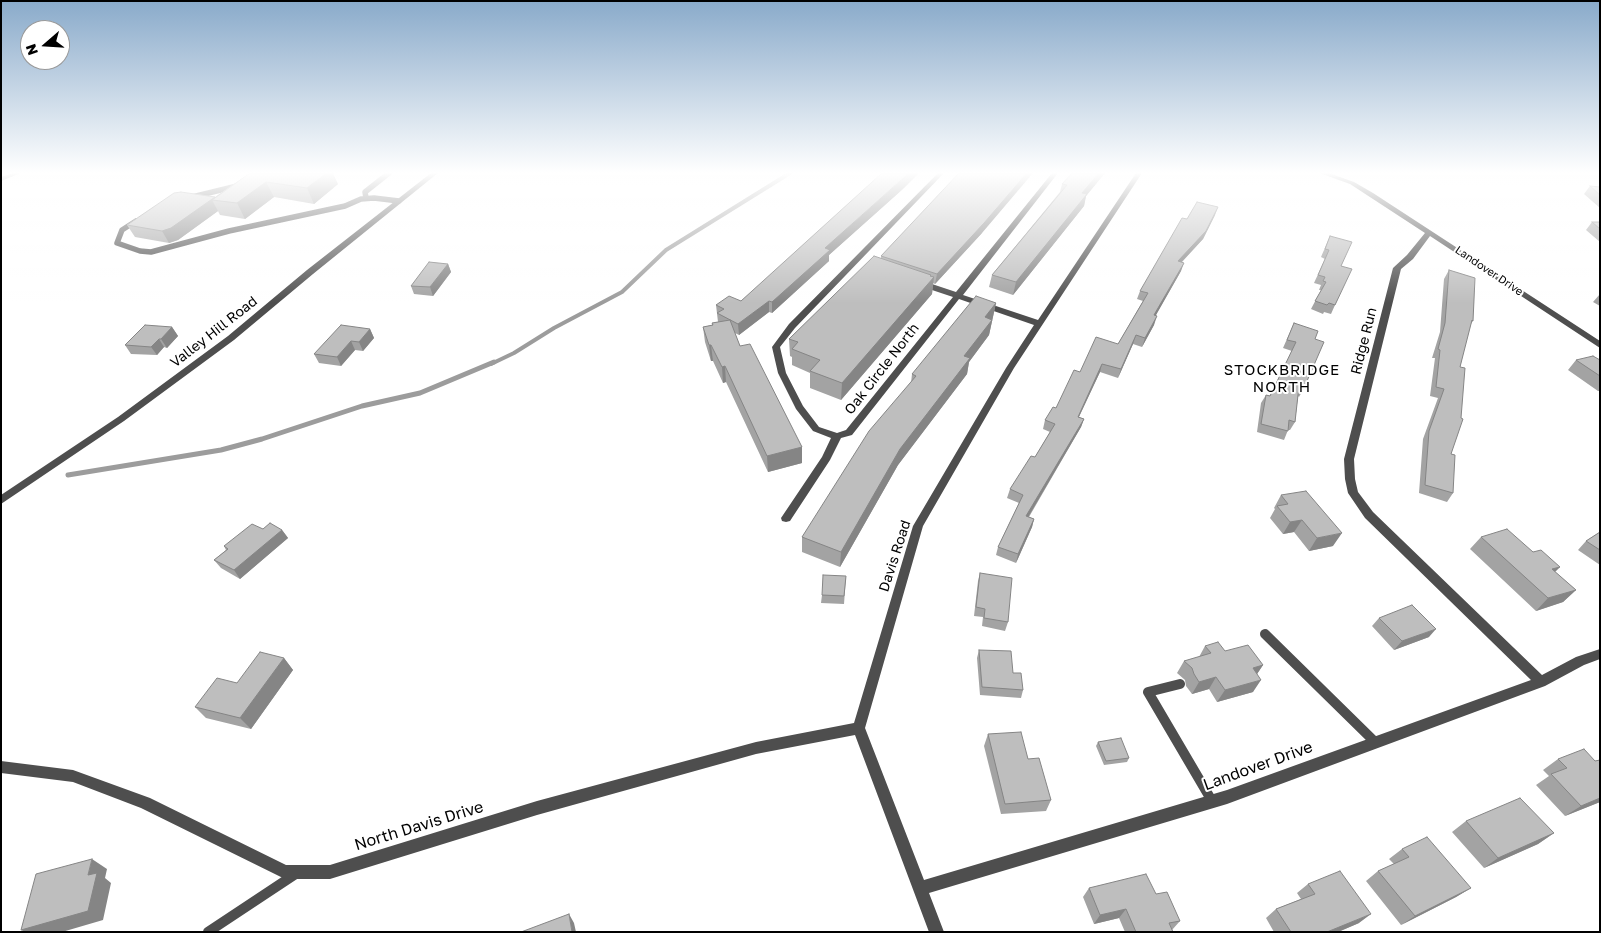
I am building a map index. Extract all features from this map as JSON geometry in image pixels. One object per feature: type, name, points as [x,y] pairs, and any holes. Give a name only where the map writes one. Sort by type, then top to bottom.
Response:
[{"type":"street","name":"Valley Hill Road","points":[[1,500],[121,419],[231,338],[381,217]]},
{"type":"street","points":[[786,518],[826,458],[837,436],[816,429],[799,407],[782,373],[776,347],[792,326],[859,263],[901,217]]},
{"type":"street","name":"Oak Circle North","points":[[837,436],[849,432],[1020,217]]},
{"type":"street","name":"Davis Road","points":[[859,728],[918,526],[1010,368],[1110,217]]},
{"type":"street","name":"Landover Drive","points":[[1406,217],[1600,345]]},
{"type":"street","name":"Ridge Run","points":[[1430,232],[1410,257],[1397,268],[1349,459],[1353,493],[1369,515],[1541,682]]},
{"type":"street","points":[[910,280],[1038,323]]},
{"type":"street","name":"Landover Drive","points":[[920,888],[1212,801],[1541,682],[1580,661],[1600,654]]},
{"type":"street","points":[[859,728],[937,932]]},
{"type":"street","name":"North Davis Drive","points":[[1,767],[73,776],[145,803],[285,872],[330,872],[537,808],[756,748],[859,728]]},
{"type":"lane","points":[[143,217],[122,230],[117,243],[140,251],[161,250],[229,231],[296,217]]},
{"type":"lane","points":[[1265,634],[1375,742]]},
{"type":"lane","points":[[1180,684],[1148,692],[1212,801]]},
{"type":"lane","points":[[208,932],[299,872]]},
{"type":"building","points":[[139,217],[187,217],[171,228],[162,231],[127,225]]},
{"type":"building","points":[[834,217],[860,217],[825,248],[830,250],[772,302],[769,301],[738,324],[717,313],[724,309],[716,305],[729,296],[741,301]]},
{"type":"building","points":[[918,217],[990,217],[937,274],[881,256]]},
{"type":"building","points":[[1041,217],[1069,217],[1016,282],[992,275]]},
{"type":"building","points":[[1188,217],[1213,217],[1206,231],[1178,261],[1184,263],[1154,315],[1157,316],[1145,338],[1136,335],[1121,369],[1102,364],[1078,417],[1084,419],[1026,516],[1034,519],[1018,554],[998,547],[1023,495],[1010,489],[1031,456],[1035,457],[1055,424],[1045,420],[1053,407],[1056,408],[1074,370],[1080,372],[1096,337],[1118,344],[1148,293],[1140,291],[1182,218],[1187,219]]},
{"type":"building","points":[[1592,222],[1600,222],[1600,229]]},
{"type":"building","points":[[1330,236],[1352,242],[1341,266],[1352,269],[1335,305],[1329,303],[1327,305],[1315,301],[1326,282],[1323,281],[1325,277],[1318,275],[1329,250],[1325,249]]},
{"type":"building","points":[[874,256],[934,277],[842,383],[810,371],[820,360],[792,349],[798,342],[789,339]]},
{"type":"building","points":[[429,262],[448,264],[430,287],[411,286]]},
{"type":"building","points":[[1449,270],[1475,278],[1473,321],[1460,367],[1465,368],[1461,418],[1463,419],[1451,454],[1455,455],[1453,493],[1425,485],[1429,431],[1444,389],[1436,387],[1440,350],[1438,349],[1445,323]]},
{"type":"building","points":[[976,296],[996,303],[985,317],[992,320],[964,356],[970,358],[900,449],[841,552],[802,537],[869,431],[916,376],[912,374]]},
{"type":"building","points":[[730,320],[740,346],[750,344],[802,447],[767,456],[725,366],[722,367],[711,345],[709,345],[703,327],[713,325],[712,323]]},
{"type":"building","points":[[1294,323],[1318,331],[1315,339],[1324,342],[1304,388],[1299,386],[1295,422],[1289,420],[1288,431],[1261,424],[1266,395],[1270,396],[1296,342],[1287,340]]},
{"type":"building","points":[[145,325],[172,327],[151,347],[125,345]]},
{"type":"building","points":[[341,325],[370,329],[359,342],[351,341],[337,357],[314,354]]},
{"type":"building","points":[[1593,356],[1600,360],[1600,376],[1576,360]]},
{"type":"building","points":[[1306,491],[1342,533],[1317,538],[1302,520],[1290,522],[1277,506],[1288,504],[1281,495]]},
{"type":"building","points":[[270,523],[282,530],[234,570],[214,560],[228,549],[224,546],[252,524],[263,529]]},
{"type":"building","points":[[1507,529],[1533,552],[1541,550],[1560,567],[1552,569],[1576,590],[1548,598],[1481,537]]},
{"type":"building","points":[[1600,532],[1600,550],[1586,541]]},
{"type":"building","points":[[980,573],[1012,578],[1008,622],[984,618],[985,609],[976,607]]},
{"type":"building","points":[[823,575],[846,576],[844,596],[822,595]]},
{"type":"building","points":[[1412,605],[1436,629],[1402,641],[1379,618]]},
{"type":"building","points":[[1218,642],[1225,651],[1248,645],[1263,665],[1253,668],[1261,680],[1225,690],[1216,677],[1199,682],[1192,668],[1184,661],[1211,653],[1205,646]]},
{"type":"building","points":[[979,650],[1011,651],[1013,673],[1021,673],[1023,690],[982,687]]},
{"type":"building","points":[[260,652],[284,658],[240,718],[195,707],[217,678],[237,683]]},
{"type":"building","points":[[1021,732],[1028,759],[1039,758],[1051,800],[1005,804],[988,734]]},
{"type":"building","points":[[1121,738],[1129,758],[1106,761],[1098,742]]},
{"type":"building","points":[[1584,749],[1595,761],[1600,760],[1600,798],[1581,806],[1551,774],[1567,768],[1558,759]]},
{"type":"building","points":[[1520,798],[1554,833],[1498,858],[1466,821]]},
{"type":"building","points":[[1427,837],[1471,888],[1415,916],[1378,871],[1409,857],[1402,849]]},
{"type":"building","points":[[92,859],[88,875],[97,873],[88,911],[21,930],[36,874]]},
{"type":"building","points":[[1340,871],[1371,914],[1327,932],[1291,932],[1276,909],[1315,894],[1308,884]]},
{"type":"building","points":[[1146,874],[1156,894],[1167,892],[1180,921],[1169,923],[1173,932],[1136,932],[1126,909],[1100,915],[1089,888]]},
{"type":"building","points":[[569,914],[572,932],[521,932]]},
{"type":"waterway","points":[[491,364],[622,292],[666,250],[720,217]]},
{"type":"waterway","points":[[68,475],[221,450],[262,439],[362,406],[420,393],[494,362]]},
{"type":"district","name":"STOCKBRIDGE NORTH","points":[[1282,378]]}]
